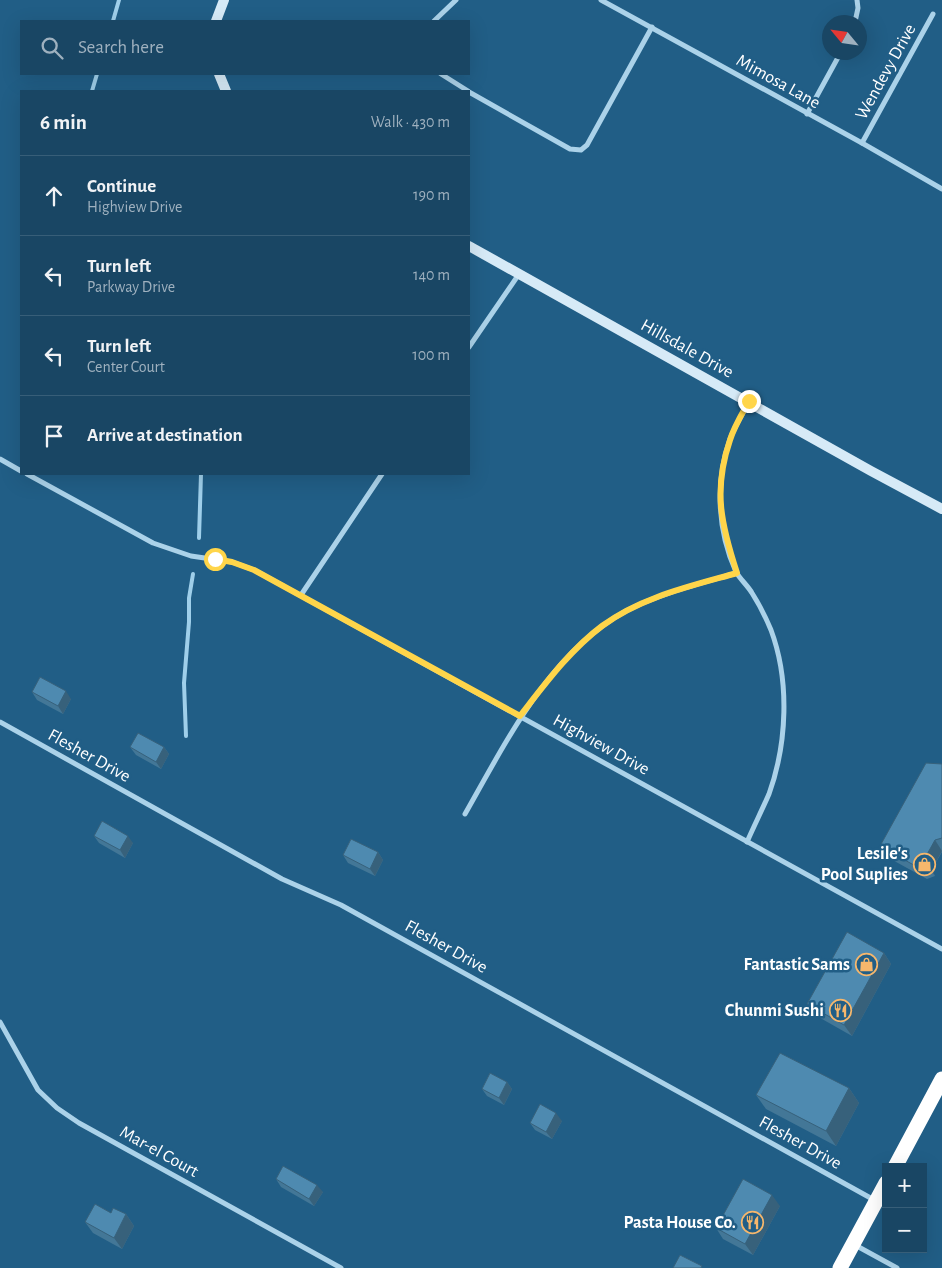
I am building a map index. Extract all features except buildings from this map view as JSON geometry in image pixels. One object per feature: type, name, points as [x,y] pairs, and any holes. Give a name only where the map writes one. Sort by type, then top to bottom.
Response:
[{"type":"highway","points":[[897,1163],[942,1080]]},
{"type":"highway","points":[[840,1268],[882,1190]]},
{"type":"street","points":[[216,20],[224,0]]},
{"type":"street","points":[[435,20],[456,0]]},
{"type":"street","name":"Mimosa Lane","points":[[601,0],[942,189]]},
{"type":"street","points":[[856,15],[858,8],[857,0]]},
{"type":"street","name":"Wendevy Drive","points":[[862,144],[934,14]]},
{"type":"street","points":[[470,92],[570,149],[581,150],[587,145],[652,27]]},
{"type":"street","points":[[807,114],[837,60]]},
{"type":"street","points":[[219,75],[226,90]]},
{"type":"street","points":[[443,75],[466,90]]},
{"type":"street","name":"Hillsdale Drive","points":[[470,247],[942,509]]},
{"type":"street","points":[[470,347],[519,274]]},
{"type":"street","points":[[747,842],[769,793],[783,735],[784,709],[782,684],[771,630],[752,592],[737,573],[723,527],[719,499],[722,470],[730,438],[749,401]]},
{"type":"street","points":[[0,459],[20,470]]},
{"type":"street","points":[[301,595],[381,475]]},
{"type":"street","name":"Highview Drive","points":[[35,476],[152,543],[191,556],[232,562],[254,570],[942,949]]},
{"type":"street","points":[[466,814],[520,716],[583,641],[603,625],[650,600],[737,573]]},
{"type":"street","name":"Flesher Drive","points":[[0,722],[282,879],[350,910],[876,1201]]},
{"type":"street","name":"Mar-el Court","points":[[0,1022],[38,1090],[58,1108],[79,1122],[341,1268]]},
{"type":"street","points":[[853,1244],[897,1268]]},
{"type":"waterway","points":[[113,20],[119,0]]},
{"type":"waterway","points":[[92,90],[97,75]]},
{"type":"waterway","points":[[199,538],[201,475]]},
{"type":"waterway","points":[[186,736],[184,683],[189,598],[193,574]]},
{"type":"place","name":"Lesile's Pool Suplies","points":[[924,864]]},
{"type":"place","name":"Fantastic Sams","points":[[866,965]]},
{"type":"place","name":"Chunmi Sushi","points":[[840,1011]]},
{"type":"place","name":"Pasta House Co.","points":[[752,1223]]},
{"type":"route","points":[[215,559],[232,562],[254,570],[520,716],[583,641],[603,625],[650,600],[673,591],[737,573],[723,527],[719,499],[722,470],[730,438],[749,401]]}]
